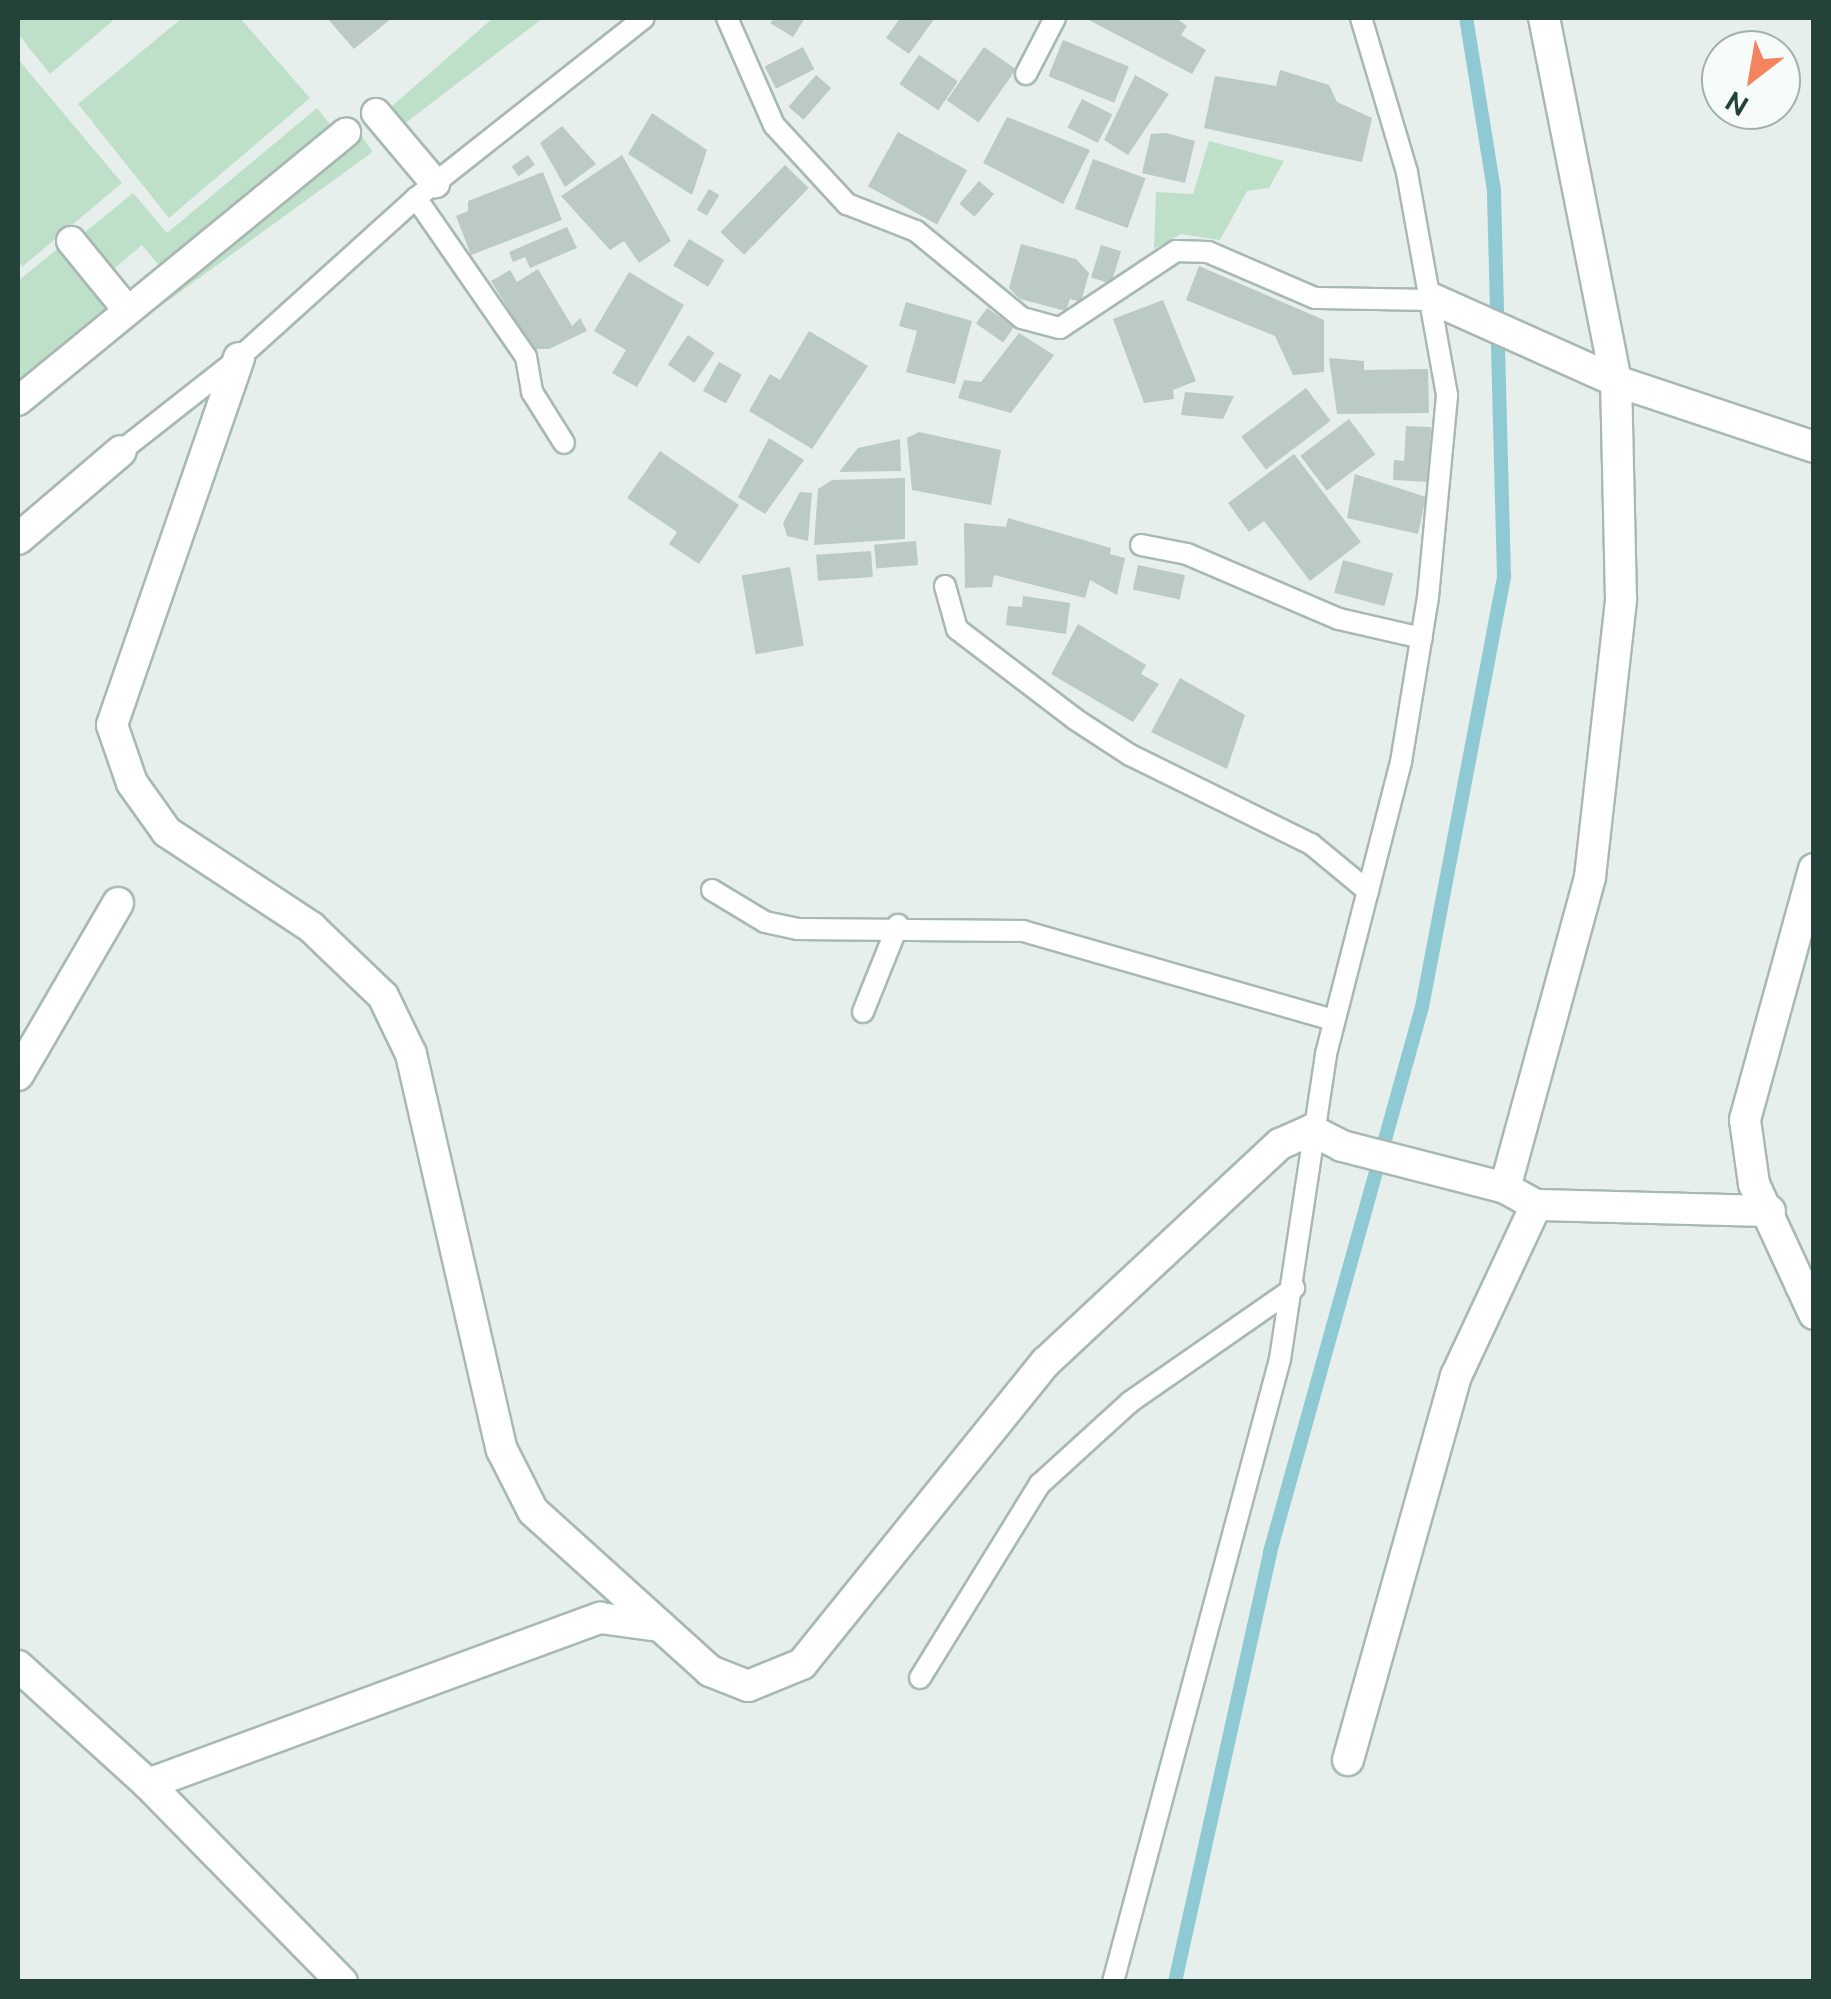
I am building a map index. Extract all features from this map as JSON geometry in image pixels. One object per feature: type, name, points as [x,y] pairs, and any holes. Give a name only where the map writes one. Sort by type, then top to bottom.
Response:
[{"type":"street","points":[[1505,1188],[1590,877],[1621,599],[1616,381],[1544,18]]},
{"type":"street","points":[[376,113],[425,190]]},
{"type":"street","points":[[18,402],[346,133]]},
{"type":"street","points":[[71,241],[128,311]]},
{"type":"street","points":[[1435,300],[1616,381],[1814,447]]},
{"type":"street","points":[[240,358],[112,724],[132,782],[167,832],[311,927],[383,996],[411,1054],[502,1450],[533,1510],[710,1672],[748,1686],[802,1664],[1046,1362],[1280,1144],[1312,1130],[1342,1146],[1505,1188],[1536,1205],[1770,1211]]},
{"type":"street","points":[[18,539],[121,451]]},
{"type":"street","points":[[1814,869],[1745,1120],[1754,1184],[1807,1285],[1814,1314]]},
{"type":"street","points":[[18,1075],[118,904]]},
{"type":"street","points":[[1348,1760],[1456,1376],[1536,1205]]},
{"type":"street","points":[[148,1784],[600,1618],[660,1626]]},
{"type":"street","points":[[18,1666],[148,1784],[342,1982]]},
{"type":"lane","points":[[121,451],[240,358],[425,190],[644,18]]},
{"type":"lane","points":[[727,18],[774,125],[847,204],[916,231],[1022,318],[1060,328],[1176,252],[1208,252],[1315,298],[1435,300]]},
{"type":"lane","points":[[1026,74],[1056,18]]},
{"type":"lane","points":[[1113,1982],[1294,1288],[1312,1130],[1334,1020],[1402,762],[1422,638],[1447,395],[1435,300],[1361,18]]},
{"type":"lane","points":[[425,190],[526,358],[532,392],[564,443]]},
{"type":"lane","points":[[1141,545],[1187,554],[1339,619],[1422,638]]},
{"type":"lane","points":[[945,586],[957,629],[1075,719],[1311,844],[1368,890]]},
{"type":"lane","points":[[712,890],[766,922],[798,929],[898,924],[1023,930],[1334,1020]]},
{"type":"lane","points":[[863,1012],[898,924]]},
{"type":"lane","points":[[920,1678],[1040,1484],[1130,1402],[1294,1288]]},
{"type":"green space","points":[[18,18],[116,18],[50,74],[18,34]]},
{"type":"green space","points":[[182,18],[240,18],[310,98],[169,218],[78,104]]},
{"type":"green space","points":[[493,18],[543,18],[404,124],[391,107]]},
{"type":"green space","points":[[18,59],[122,183],[22,267],[18,261]]},
{"type":"green space","points":[[317,108],[333,128],[163,270],[142,245],[109,273],[79,237],[133,193],[167,233]]},
{"type":"green space","points":[[360,134],[373,152],[18,410],[18,382]]},
{"type":"green space","points":[[1209,141],[1284,161],[1269,188],[1247,191],[1220,240],[1181,234],[1154,249],[1156,192],[1193,194]]},
{"type":"green space","points":[[62,245],[114,311],[18,388],[18,281]]},
{"type":"building","points":[[327,18],[392,18],[354,49]]},
{"type":"building","points":[[774,18],[805,18],[793,37],[770,23]]},
{"type":"building","points":[[900,18],[935,18],[909,54],[886,38]]},
{"type":"building","points":[[1085,18],[1176,18],[1187,26],[1181,35],[1206,50],[1192,74]]},
{"type":"building","points":[[1063,40],[1129,67],[1114,103],[1048,76]]},
{"type":"building","points":[[803,47],[814,69],[776,89],[765,67]]},
{"type":"building","points":[[984,47],[1016,69],[979,123],[947,100]]},
{"type":"building","points":[[919,55],[958,81],[938,110],[899,84]]},
{"type":"building","points":[[1280,70],[1329,85],[1337,102],[1372,118],[1362,162],[1204,128],[1215,76],[1276,86]]},
{"type":"building","points":[[816,75],[831,88],[804,120],[788,107]]},
{"type":"building","points":[[1135,75],[1169,94],[1128,155],[1104,140]]},
{"type":"building","points":[[1082,99],[1112,114],[1098,143],[1067,128]]},
{"type":"building","points":[[652,113],[707,150],[692,195],[628,154]]},
{"type":"building","points":[[1007,117],[1090,150],[1063,204],[983,163]]},
{"type":"building","points":[[562,126],[596,164],[565,187],[540,143]]},
{"type":"building","points":[[898,132],[967,170],[937,225],[868,186]]},
{"type":"building","points":[[1166,133],[1195,141],[1185,183],[1142,173],[1151,134]]},
{"type":"building","points":[[528,155],[535,165],[518,176],[512,166]]},
{"type":"building","points":[[622,155],[671,241],[639,263],[624,241],[610,250],[561,196]]},
{"type":"building","points":[[1093,159],[1146,178],[1127,228],[1075,209]]},
{"type":"building","points":[[785,165],[809,188],[744,255],[720,232]]},
{"type":"building","points":[[543,172],[562,220],[471,255],[456,216],[468,211],[468,201]]},
{"type":"building","points":[[979,181],[994,194],[974,217],[959,204]]},
{"type":"building","points":[[709,189],[719,195],[707,216],[697,210]]},
{"type":"building","points":[[567,227],[577,248],[530,268],[525,257],[513,262],[509,252]]},
{"type":"building","points":[[689,239],[724,260],[708,287],[673,266]]},
{"type":"building","points":[[1021,244],[1076,259],[1089,273],[1081,302],[1070,299],[1066,311],[1020,299],[1009,288]]},
{"type":"building","points":[[1101,245],[1121,251],[1111,284],[1091,278]]},
{"type":"building","points":[[1199,266],[1324,320],[1324,372],[1293,375],[1275,336],[1186,300]]},
{"type":"building","points":[[538,269],[572,326],[580,318],[587,331],[549,349],[533,349],[491,281],[510,270],[517,282]]},
{"type":"building","points":[[629,272],[684,305],[637,387],[612,373],[626,350],[594,331]]},
{"type":"building","points":[[1163,300],[1196,381],[1173,390],[1174,399],[1144,403],[1113,319]]},
{"type":"building","points":[[906,302],[972,321],[955,384],[906,372],[917,331],[899,326]]},
{"type":"building","points":[[987,308],[1014,327],[1003,342],[976,324]]},
{"type":"building","points":[[809,331],[868,366],[812,449],[749,411],[770,374],[780,380]]},
{"type":"building","points":[[1019,333],[1054,355],[1011,413],[958,398],[964,380],[981,382]]},
{"type":"building","points":[[688,335],[715,353],[694,383],[668,365]]},
{"type":"building","points":[[1329,358],[1364,361],[1364,370],[1428,369],[1429,413],[1337,414]]},
{"type":"building","points":[[719,362],[742,375],[726,403],[703,391]]},
{"type":"building","points":[[1306,388],[1331,421],[1266,469],[1241,437]]},
{"type":"building","points":[[1185,392],[1234,396],[1223,419],[1181,415]]},
{"type":"building","points":[[1349,419],[1375,454],[1327,491],[1300,456]]},
{"type":"building","points":[[1406,426],[1431,427],[1429,482],[1393,480],[1394,460],[1404,461]]},
{"type":"building","points":[[919,432],[1001,450],[991,505],[912,490],[907,438]]},
{"type":"building","points":[[769,438],[804,460],[765,514],[738,497]]},
{"type":"building","points":[[900,439],[901,471],[839,472],[858,448]]},
{"type":"building","points":[[660,451],[739,505],[699,564],[669,544],[677,532],[627,498]]},
{"type":"building","points":[[1294,454],[1361,542],[1310,581],[1264,521],[1249,532],[1228,503]]},
{"type":"building","points":[[1355,474],[1426,497],[1418,534],[1347,518]]},
{"type":"building","points":[[905,478],[905,539],[814,545],[818,489],[832,480]]},
{"type":"building","points":[[800,492],[812,493],[808,541],[787,536],[783,523]]},
{"type":"building","points":[[1008,518],[1111,548],[1110,554],[1125,558],[1117,595],[1090,580],[1085,598],[994,575],[992,587],[965,588],[964,523],[1006,527]]},
{"type":"building","points":[[916,541],[918,565],[876,569],[874,545]]},
{"type":"building","points":[[871,551],[873,577],[818,581],[816,555]]},
{"type":"building","points":[[1343,560],[1393,573],[1384,606],[1334,593]]},
{"type":"building","points":[[1138,565],[1185,575],[1180,599],[1133,589]]},
{"type":"building","points":[[790,567],[804,646],[756,654],[742,576]]},
{"type":"building","points":[[1023,596],[1070,603],[1066,634],[1006,625],[1008,606],[1022,607]]},
{"type":"building","points":[[1078,624],[1146,665],[1141,674],[1159,684],[1133,722],[1051,674]]},
{"type":"building","points":[[1180,678],[1245,715],[1227,769],[1151,732]]},
{"type":"waterway","points":[[1175,1982],[1270,1552],[1422,1007],[1504,576],[1494,190],[1466,18]]}]
